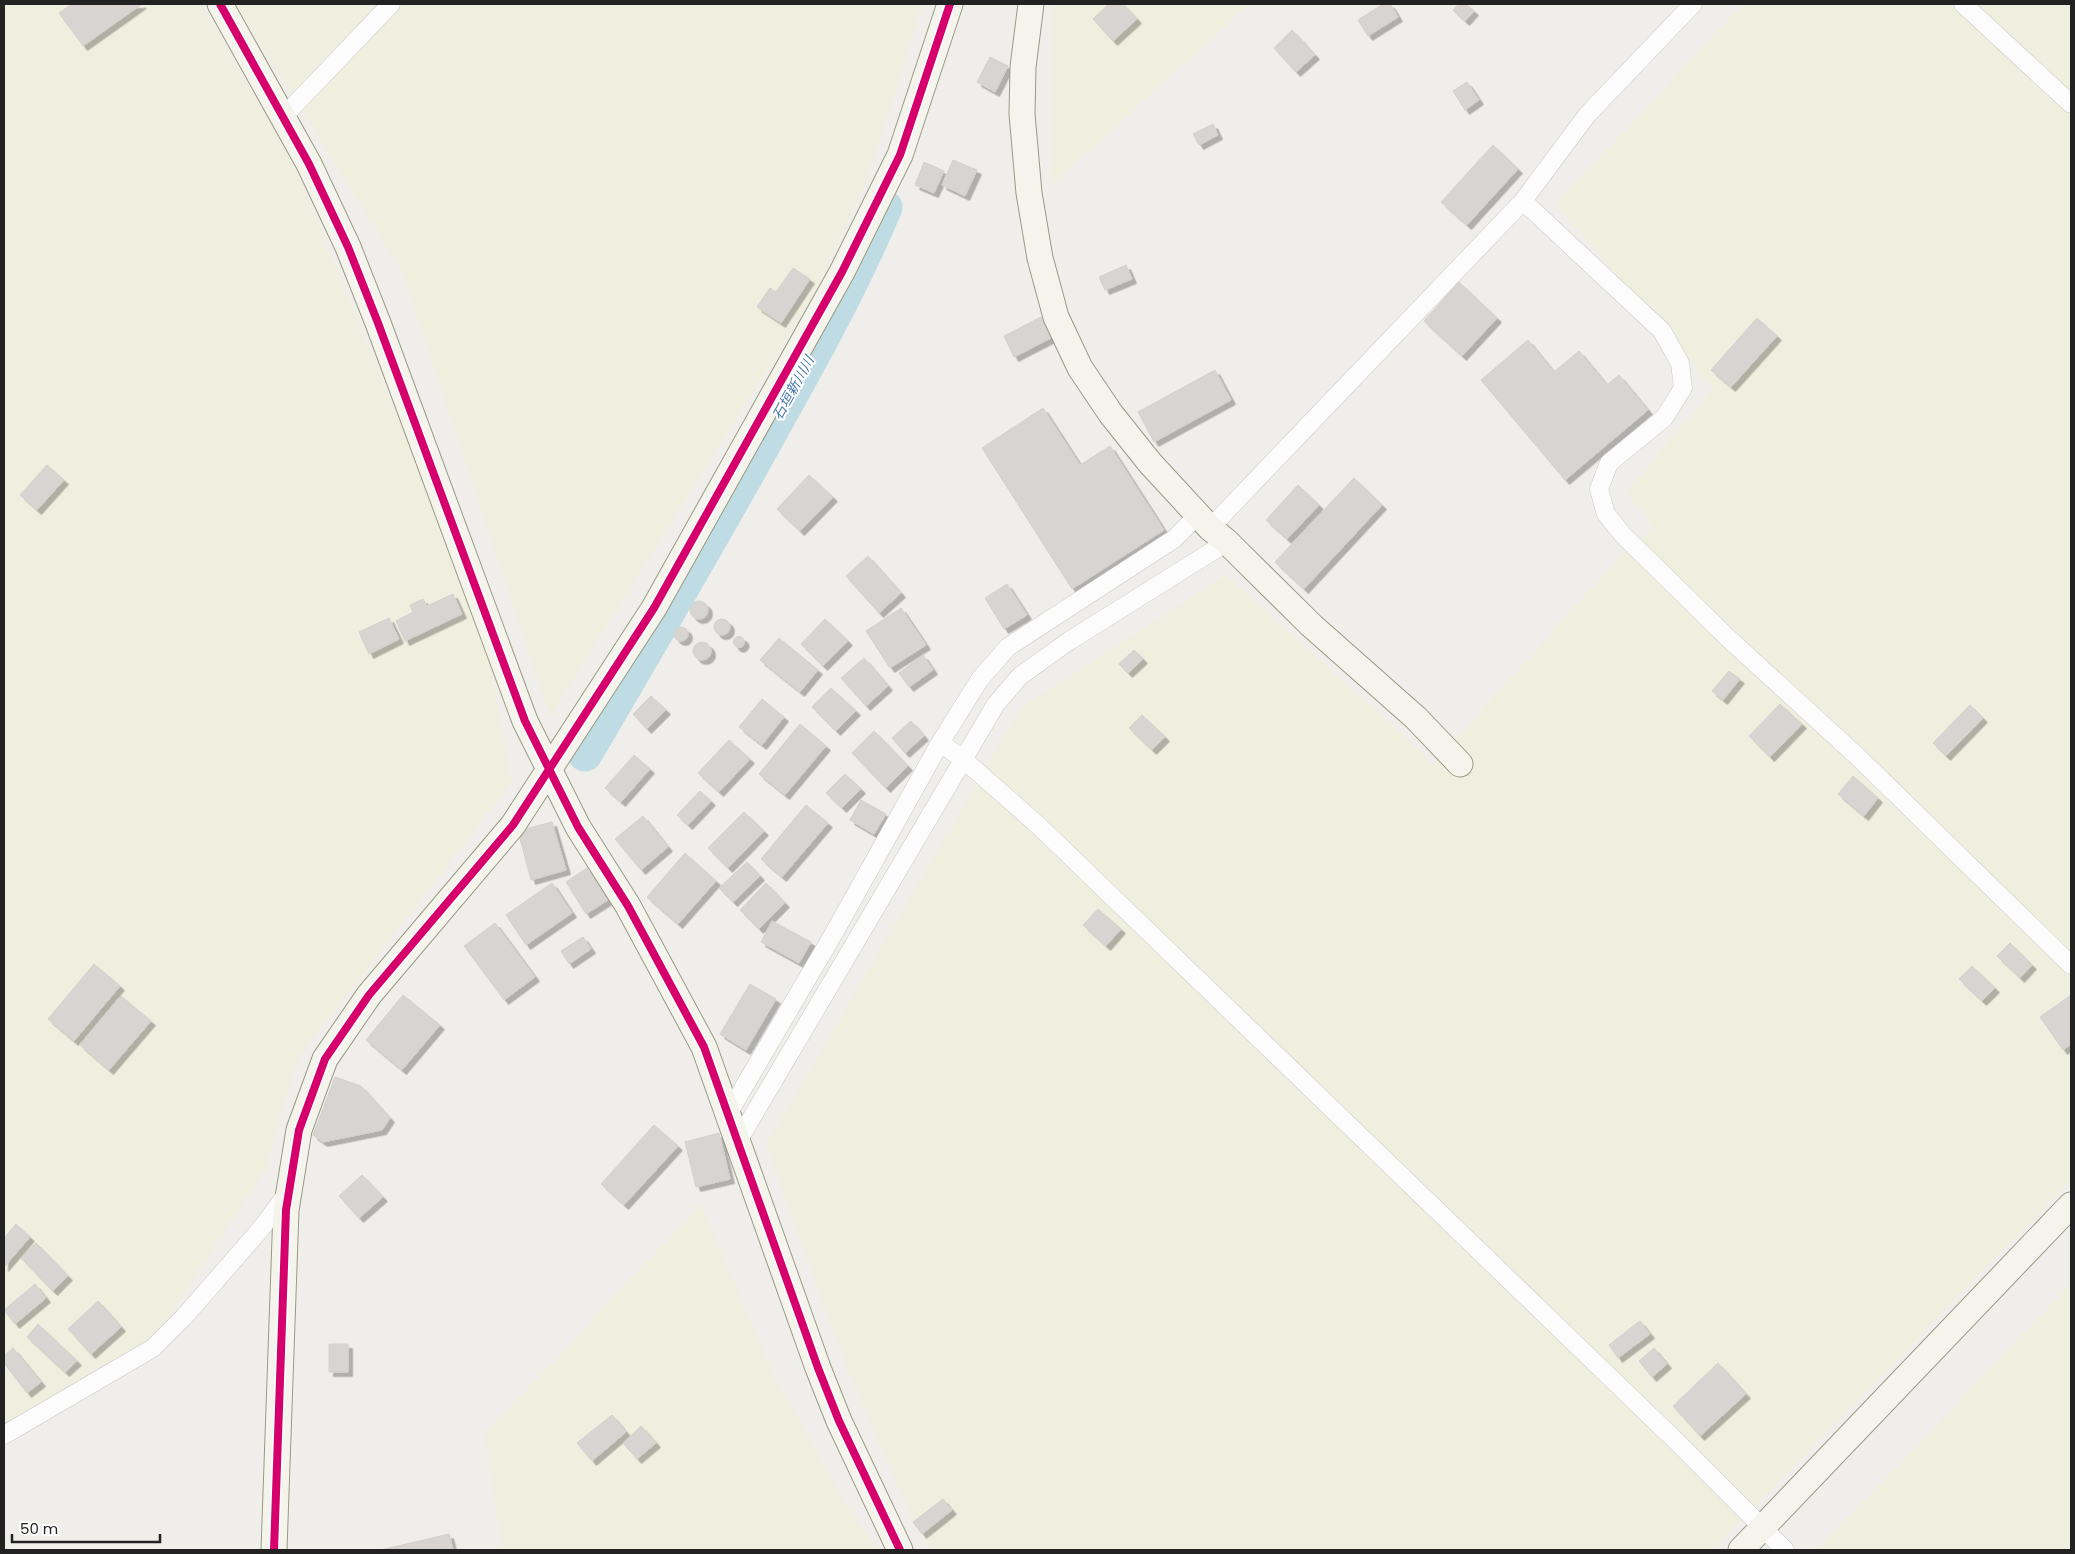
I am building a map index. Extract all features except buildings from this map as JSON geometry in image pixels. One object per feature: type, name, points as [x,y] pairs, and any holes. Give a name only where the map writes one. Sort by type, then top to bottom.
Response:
[{"type":"street","points":[[220,4],[309,164],[348,247],[382,332],[525,721],[578,827],[628,906],[704,1047],[818,1368],[839,1421],[900,1550]]},
{"type":"street","points":[[283,117],[391,4]]},
{"type":"street","points":[[274,1550],[286,1210],[291,1189],[299,1130],[325,1059],[369,995],[514,825],[654,608],[842,272],[900,155],[950,4]]},
{"type":"street","points":[[1031,4],[1023,67],[1022,114],[1031,202],[1040,258],[1056,317],[1080,368],[1111,414],[1150,463],[1212,528],[1311,625],[1416,718],[1460,764]]},
{"type":"street","points":[[738,1141],[996,704],[1020,676],[1069,641],[1212,528],[1523,201],[1587,115],[1694,4]]},
{"type":"street","points":[[1963,4],[2071,104]]},
{"type":"street","points":[[1523,201],[1662,331],[1680,363],[1683,388],[1664,418],[1609,463],[1599,489],[1606,514],[1623,534],[1728,638],[1858,758],[2071,965]]},
{"type":"street","points":[[728,1114],[834,933],[940,743],[980,680],[1008,647],[1174,539],[1212,528]]},
{"type":"street","points":[[940,743],[963,759],[1040,826],[1669,1434],[1786,1550]]},
{"type":"street","points":[[4,1435],[153,1348],[184,1318],[259,1230],[291,1189]]},
{"type":"street","points":[[1741,1550],[2071,1204]]},
{"type":"green space","points":[[4,4],[200,4],[294,165],[416,462],[486,644],[512,782],[301,1054],[277,1127],[267,1168],[158,1334],[4,1424]]},
{"type":"green space","points":[[236,4],[923,4],[868,178],[811,299],[550,717],[403,274]]},
{"type":"green space","points":[[1051,4],[1249,4],[1050,187]]},
{"type":"green space","points":[[1743,4],[2071,4],[2071,1180],[1713,1550],[933,1550],[913,1522],[843,1359],[766,1145],[1020,708],[1226,575],[1434,764],[1619,557],[1655,528],[1626,492],[1713,389],[1556,204]]},
{"type":"green space","points":[[701,1204],[774,1375],[845,1502],[877,1550],[502,1550],[484,1435]]},
{"type":"green space","points":[[2071,1284],[2071,1550],[1817,1550]]},
{"type":"waterway","name":"石垣新川川","points":[[585,754],[701,556],[799,380],[845,294],[885,207]]},
{"type":"cycle path","points":[[220,4],[309,164],[348,247],[378,323],[525,721],[578,827],[628,906],[704,1047],[818,1368],[839,1421],[900,1550]]},
{"type":"cycle path","points":[[274,1550],[286,1210],[299,1130],[325,1059],[369,995],[513,825],[654,608],[842,272],[900,155],[950,4]]}]
